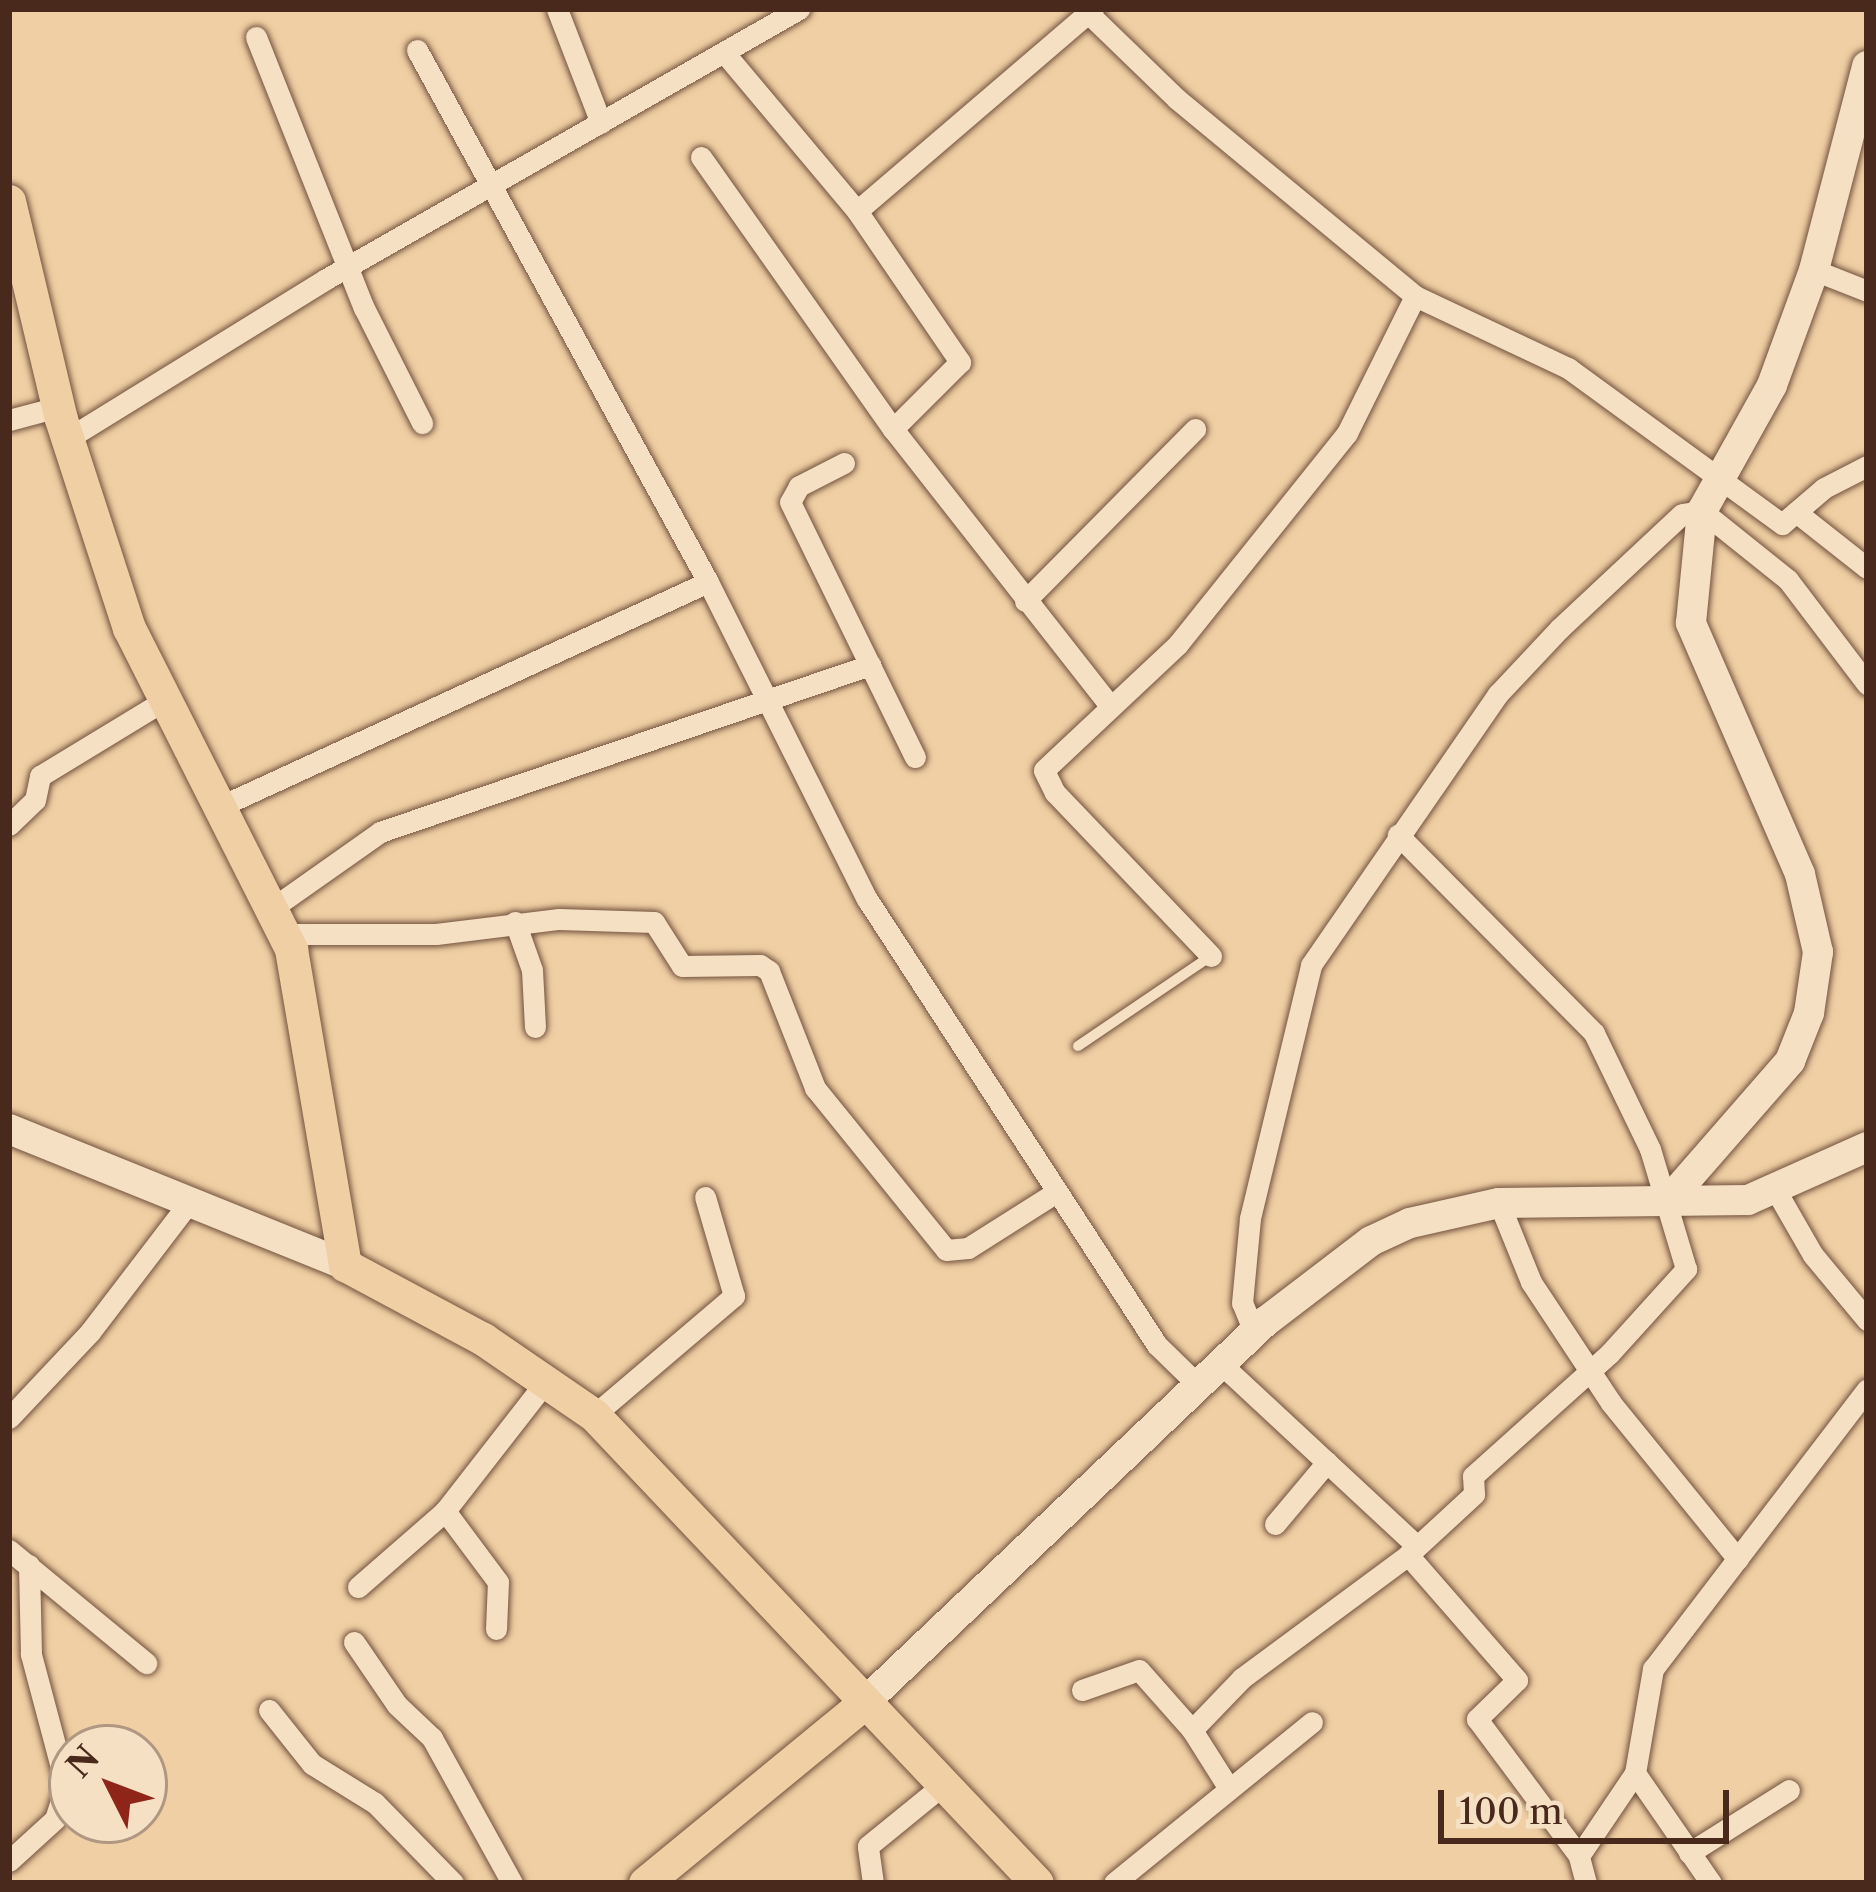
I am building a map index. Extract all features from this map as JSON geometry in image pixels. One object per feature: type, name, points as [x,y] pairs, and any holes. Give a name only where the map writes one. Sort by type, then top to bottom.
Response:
[{"type":"main road","points":[[1668,1201],[1790,1061],[1809,1013],[1818,952],[1800,874],[1691,623],[1702,511],[1772,385],[1814,270],[1867,66]]},
{"type":"main road","points":[[9,200],[63,423],[129,628],[277,921],[329,1137],[345,1265]]},
{"type":"main road","points":[[9,1129],[345,1265],[483,1340],[543,1385],[595,1415],[1037,1883]]},
{"type":"main road","points":[[644,1883],[863,1704],[1254,1333],[1371,1241],[1410,1223],[1499,1203],[1748,1200],[1867,1148]]},
{"type":"street","points":[[557,9],[601,123]]},
{"type":"street","points":[[9,420],[63,423],[727,56],[799,9]]},
{"type":"street","points":[[856,211],[1088,10],[1177,99],[1415,296],[1568,368],[1782,524],[1867,466]]},
{"type":"street","points":[[256,37],[348,266],[422,423]]},
{"type":"street","points":[[417,50],[709,581],[868,899],[1157,1345],[1209,1375],[1327,1462],[1412,1551],[1517,1680],[1478,1719],[1579,1856],[1586,1883]]},
{"type":"street","points":[[727,56],[856,211],[960,362],[893,429]]},
{"type":"street","points":[[701,157],[893,429],[1110,706]]},
{"type":"street","points":[[1814,270],[1867,291]]},
{"type":"street","points":[[1211,956],[1047,782],[1048,758],[1178,644],[1347,433],[1415,296]]},
{"type":"street","points":[[1025,601],[1195,429]]},
{"type":"street","points":[[844,463],[799,486],[790,502],[915,757]]},
{"type":"street","points":[[1254,1333],[1242,1303],[1250,1218],[1311,965],[1397,835],[1544,645],[1682,514],[1702,511],[1788,580],[1867,684]]},
{"type":"street","points":[[1796,512],[1867,568]]},
{"type":"street","points":[[219,807],[709,581]]},
{"type":"street","points":[[277,921],[380,832],[870,665]]},
{"type":"street","points":[[9,825],[35,800],[40,776],[165,700]]},
{"type":"street","points":[[1192,1730],[1242,1678],[1412,1551],[1474,1494],[1473,1475],[1589,1370],[1686,1269],[1668,1201],[1626,1090],[1594,1033],[1397,835]]},
{"type":"street","points":[[277,921],[436,934],[514,922],[654,922],[682,966],[760,965],[769,971],[814,1088],[946,1250],[968,1248],[1055,1192]]},
{"type":"street","points":[[514,922],[532,970],[535,1027]]},
{"type":"street","points":[[1775,1189],[1813,1255],[1867,1320]]},
{"type":"street","points":[[595,1415],[734,1296],[705,1197]]},
{"type":"street","points":[[9,1418],[90,1332],[190,1201]]},
{"type":"street","points":[[1499,1203],[1512,1246],[1589,1370],[1654,1462],[1738,1559]]},
{"type":"street","points":[[358,1587],[445,1511],[543,1385]]},
{"type":"street","points":[[1579,1856],[1635,1773],[1653,1669],[1867,1389]]},
{"type":"street","points":[[1275,1524],[1327,1462]]},
{"type":"street","points":[[445,1511],[498,1582],[496,1629]]},
{"type":"street","points":[[9,1550],[146,1663]]},
{"type":"street","points":[[22,1883],[9,1865],[55,1819],[66,1786],[31,1654],[29,1564]]},
{"type":"street","points":[[354,1642],[397,1705],[432,1738],[512,1883]]},
{"type":"street","points":[[1082,1690],[1138,1670],[1192,1730],[1228,1787]]},
{"type":"street","points":[[269,1710],[312,1764],[375,1803],[453,1883]]},
{"type":"street","points":[[1114,1883],[1312,1722]]},
{"type":"street","points":[[1635,1773],[1711,1883]]},
{"type":"street","points":[[873,1883],[868,1846],[944,1784]]},
{"type":"street","points":[[1689,1853],[1790,1790]]},
{"type":"lane","points":[[1078,1046],[1211,956]]}]
